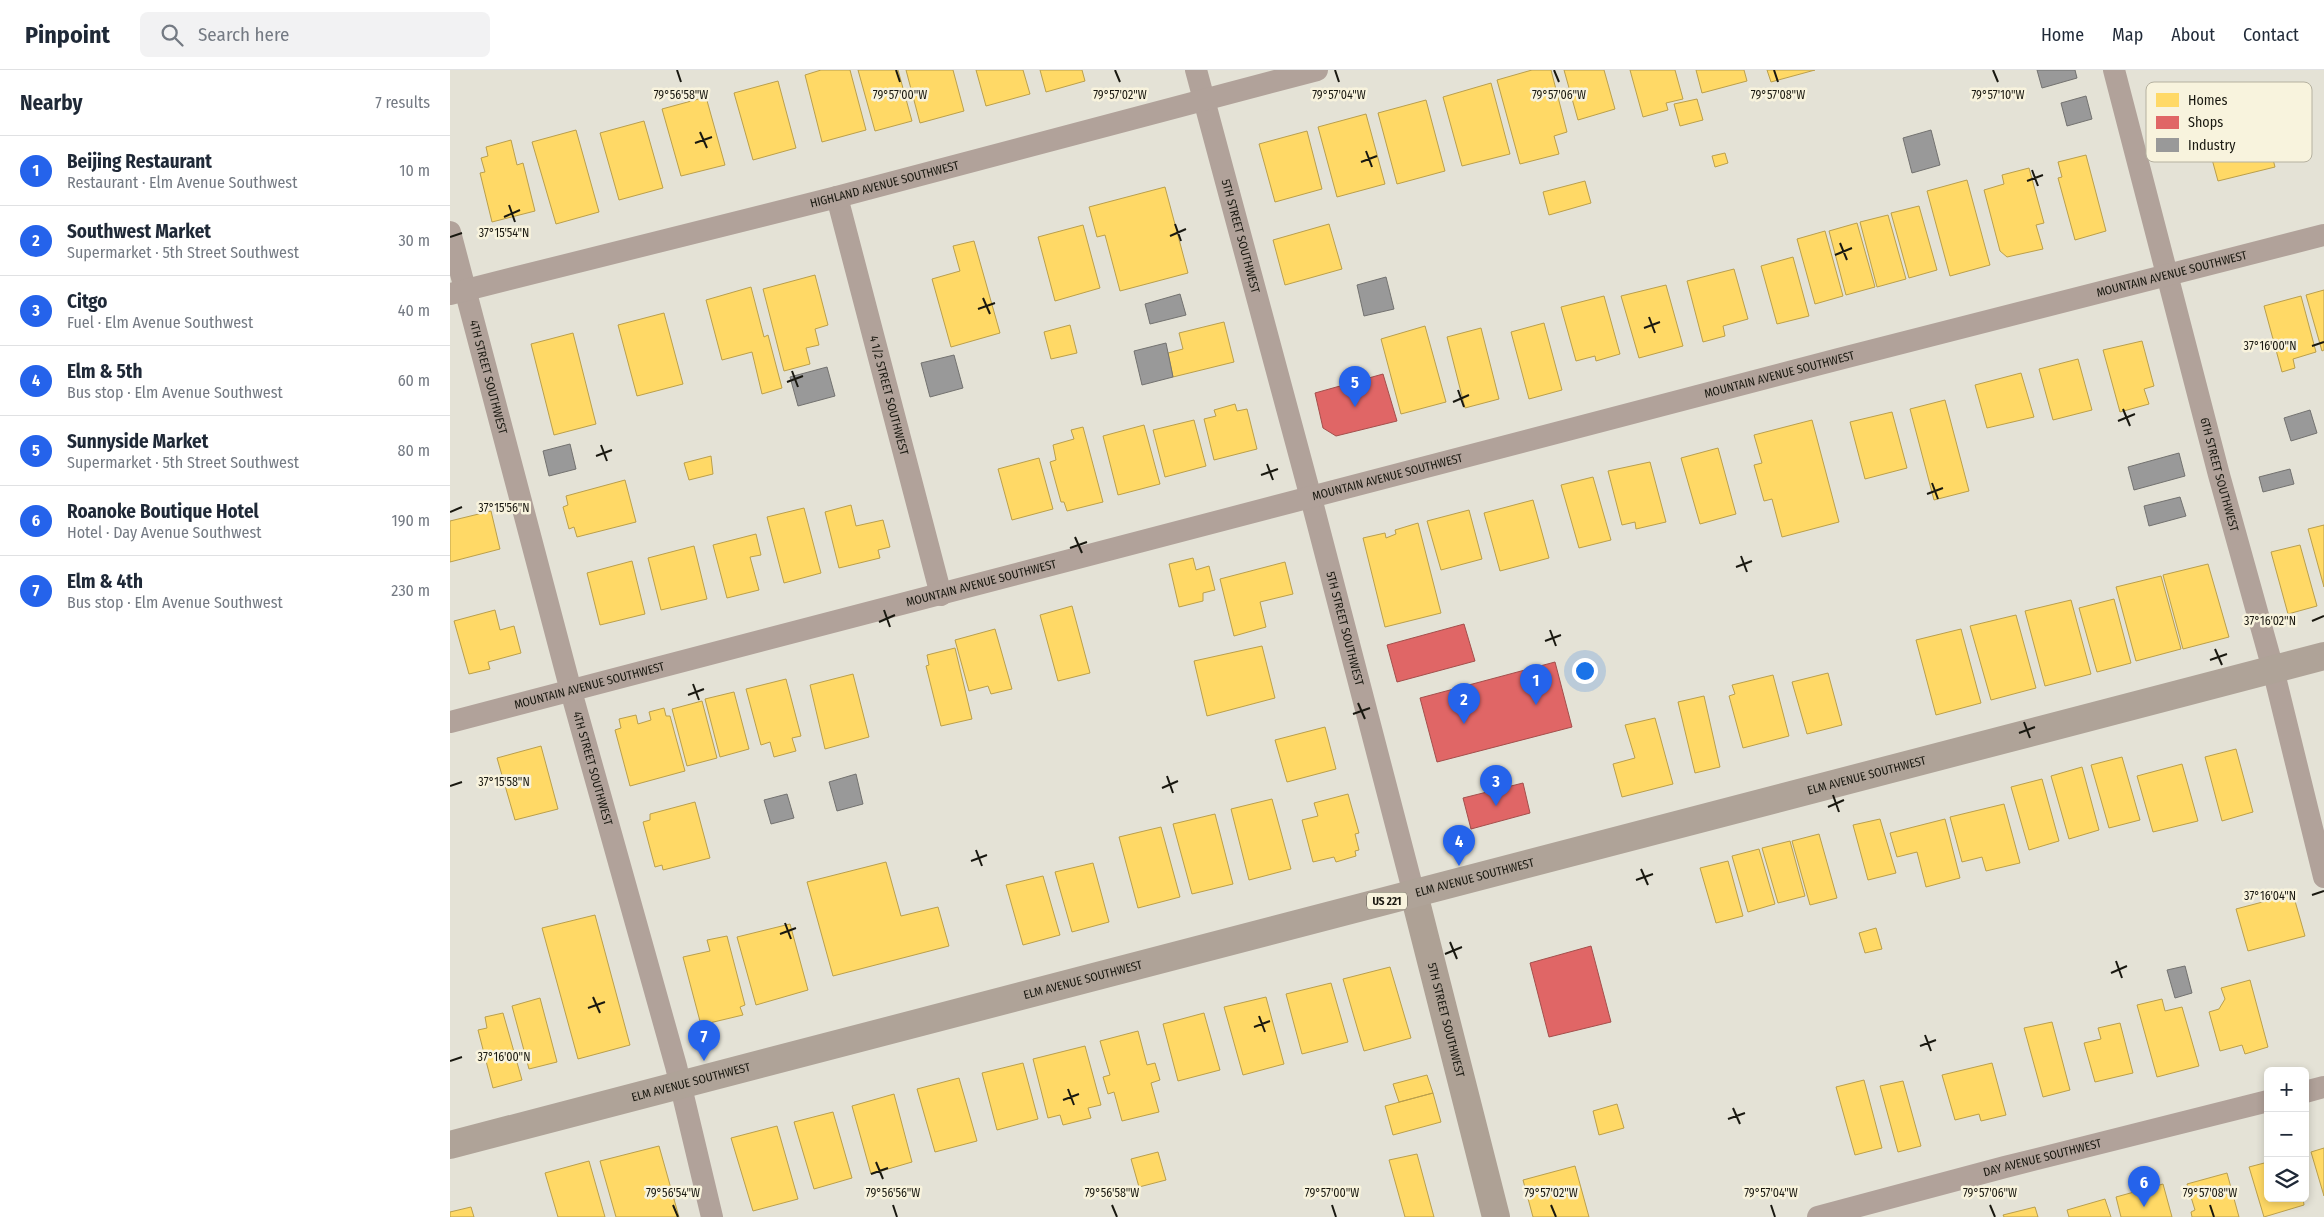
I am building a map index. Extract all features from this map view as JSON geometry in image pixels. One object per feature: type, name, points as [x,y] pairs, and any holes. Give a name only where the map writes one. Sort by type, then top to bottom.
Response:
[{"type":"main road","name":"ELM AVENUE SOUTHWEST","points":[[450,1145],[2324,656]]},
{"type":"street","name":"5TH STREET SOUTHWEST","points":[[1196,70],[1311,498],[1496,1217]]},
{"type":"street","name":"HIGHLAND AVENUE SOUTHWEST","points":[[458,292],[837,197],[1318,70]]},
{"type":"street","name":"6TH STREET SOUTHWEST","points":[[2114,70],[2273,669],[2324,877]]},
{"type":"street","name":"4 1/2 STREET SOUTHWEST","points":[[837,197],[940,595]]},
{"type":"street","name":"4TH STREET SOUTHWEST","points":[[450,232],[458,292],[681,1086],[712,1217]]},
{"type":"street","name":"MOUNTAIN AVENUE SOUTHWEST","points":[[450,722],[2324,234]]},
{"type":"street","points":[[2309,1091],[2324,1087]]},
{"type":"street","name":"DAY AVENUE SOUTHWEST","points":[[1818,1217],[2005,1167],[2264,1102]]},
{"type":"building: Homes","points":[[821,70],[850,70],[866,130],[822,142],[805,75]]},
{"type":"building: Homes","points":[[858,70],[898,70],[912,121],[875,131]]},
{"type":"building: Homes","points":[[906,70],[953,70],[964,111],[920,123]]},
{"type":"building: Homes","points":[[976,70],[1023,70],[1030,94],[986,106]]},
{"type":"building: Homes","points":[[1040,70],[1082,70],[1085,81],[1046,92]]},
{"type":"building: Homes","points":[[1532,70],[1551,70],[1567,132],[1554,136],[1559,154],[1520,164],[1497,80]]},
{"type":"building: Homes","points":[[1564,70],[1604,70],[1615,109],[1578,120]]},
{"type":"building: Homes","points":[[1630,70],[1675,70],[1683,99],[1666,103],[1668,110],[1643,117]]},
{"type":"building: Homes","points":[[1696,70],[1744,70],[1747,81],[1702,93]]},
{"type":"building: Homes","points":[[1767,70],[1815,70],[1771,82]]},
{"type":"building: Homes","points":[[778,81],[796,148],[753,160],[734,93]]},
{"type":"building: Homes","points":[[1491,83],[1510,154],[1462,166],[1443,97]]},
{"type":"building: Homes","points":[[706,97],[725,165],[681,176],[662,109]]},
{"type":"building: Homes","points":[[1697,99],[1703,120],[1680,126],[1674,104]]},
{"type":"building: Homes","points":[[1426,100],[1445,171],[1397,184],[1378,113]]},
{"type":"building: Homes","points":[[1366,114],[1385,184],[1337,197],[1318,127]]},
{"type":"building: Homes","points":[[644,121],[663,188],[619,200],[600,133]]},
{"type":"building: Homes","points":[[576,130],[599,212],[556,224],[532,142]]},
{"type":"building: Homes","points":[[1307,131],[1322,189],[1275,202],[1259,144]]},
{"type":"building: Homes","points":[[511,140],[517,165],[523,163],[535,211],[492,222],[480,173],[485,172],[481,158],[488,156],[486,147]]},
{"type":"building: Homes","points":[[1725,153],[1728,163],[1715,167],[1712,156]]},
{"type":"building: Homes","points":[[2086,155],[2106,231],[2075,240],[2058,178],[2062,177],[2058,162]]},
{"type":"building: Homes","points":[[2213,162],[2274,162],[2275,167],[2218,181]]},
{"type":"building: Homes","points":[[2029,168],[2044,223],[2036,225],[2043,249],[2007,257],[2000,251],[1984,190],[2004,184],[2002,175]]},
{"type":"building: Homes","points":[[1967,180],[1990,265],[1950,276],[1927,191]]},
{"type":"building: Homes","points":[[1585,181],[1591,203],[1549,215],[1543,192]]},
{"type":"building: Homes","points":[[1165,187],[1188,273],[1120,291],[1105,235],[1097,237],[1089,207]]},
{"type":"building: Homes","points":[[1919,206],[1937,270],[1909,278],[1891,213]]},
{"type":"building: Homes","points":[[1888,215],[1906,279],[1877,287],[1860,222]]},
{"type":"building: Homes","points":[[1857,223],[1875,287],[1846,295],[1829,231]]},
{"type":"building: Homes","points":[[1329,224],[1342,269],[1285,285],[1273,240]]},
{"type":"building: Homes","points":[[1083,225],[1100,288],[1055,301],[1038,237]]},
{"type":"building: Homes","points":[[1825,231],[1843,296],[1815,304],[1797,239]]},
{"type":"building: Homes","points":[[974,241],[1000,333],[951,347],[932,279],[960,271],[953,246]]},
{"type":"building: Homes","points":[[1793,257],[1809,316],[1777,324],[1761,266]]},
{"type":"building: Homes","points":[[1734,269],[1748,319],[1723,326],[1725,336],[1703,342],[1687,281]]},
{"type":"building: Homes","points":[[815,275],[828,325],[815,329],[819,345],[806,348],[810,364],[784,371],[763,289]]},
{"type":"building: Homes","points":[[1666,285],[1683,346],[1639,358],[1621,296]]},
{"type":"building: Homes","points":[[751,287],[764,337],[768,335],[782,388],[762,394],[752,352],[722,360],[706,300]]},
{"type":"building: Homes","points":[[2324,290],[2324,350],[2322,351],[2306,295]]},
{"type":"building: Homes","points":[[1604,296],[1620,354],[1596,361],[1595,356],[1576,361],[1561,307]]},
{"type":"building: Homes","points":[[2301,296],[2316,352],[2293,359],[2295,368],[2282,372],[2264,306]]},
{"type":"building: Homes","points":[[664,313],[683,384],[637,396],[618,325]]},
{"type":"building: Homes","points":[[1224,322],[1234,362],[1173,377],[1168,353],[1183,349],[1179,333]]},
{"type":"building: Homes","points":[[1544,323],[1562,390],[1529,399],[1511,332]]},
{"type":"building: Homes","points":[[1070,325],[1077,353],[1051,359],[1044,332]]},
{"type":"building: Homes","points":[[1425,326],[1446,402],[1401,414],[1381,339]]},
{"type":"building: Homes","points":[[1481,328],[1499,399],[1465,408],[1447,337]]},
{"type":"building: Homes","points":[[573,333],[596,424],[554,435],[531,344]]},
{"type":"building: Homes","points":[[2142,341],[2154,386],[2144,389],[2149,404],[2120,412],[2103,350]]},
{"type":"building: Homes","points":[[2078,359],[2092,410],[2053,420],[2039,369]]},
{"type":"building: Homes","points":[[2021,373],[2034,417],[1987,428],[1975,385]]},
{"type":"building: Homes","points":[[1945,400],[1969,491],[1934,500],[1910,409]]},
{"type":"building: Homes","points":[[1235,404],[1237,411],[1247,409],[1257,449],[1214,460],[1204,419],[1216,416],[1214,410]]},
{"type":"building: Homes","points":[[1892,412],[1907,468],[1865,479],[1850,422]]},
{"type":"building: Homes","points":[[1194,420],[1206,466],[1165,477],[1153,430]]},
{"type":"building: Homes","points":[[1812,420],[1839,522],[1782,537],[1772,499],[1764,501],[1754,465],[1762,463],[1754,435]]},
{"type":"building: Homes","points":[[1144,425],[1160,484],[1118,495],[1103,436]]},
{"type":"building: Homes","points":[[1083,427],[1103,502],[1067,511],[1064,502],[1061,502],[1050,462],[1056,460],[1053,445],[1074,439],[1071,430]]},
{"type":"building: Homes","points":[[1718,448],[1736,514],[1700,524],[1681,458]]},
{"type":"building: Homes","points":[[711,456],[713,474],[689,480],[684,463]]},
{"type":"building: Homes","points":[[1039,458],[1053,509],[1012,520],[998,469]]},
{"type":"building: Homes","points":[[1650,462],[1666,522],[1636,529],[1635,522],[1622,525],[1608,471]]},
{"type":"building: Homes","points":[[1593,477],[1611,540],[1579,548],[1561,485]]},
{"type":"building: Homes","points":[[625,480],[636,522],[577,537],[574,527],[569,529],[563,507],[568,505],[566,496]]},
{"type":"building: Homes","points":[[1533,500],[1549,558],[1500,571],[1484,513]]},
{"type":"building: Homes","points":[[851,505],[856,526],[883,520],[890,547],[878,550],[880,558],[839,568],[825,512]]},
{"type":"building: Homes","points":[[804,508],[821,573],[784,583],[767,517]]},
{"type":"building: Homes","points":[[1469,510],[1482,559],[1441,570],[1427,521]]},
{"type":"building: Homes","points":[[491,511],[500,549],[450,562],[450,521]]},
{"type":"building: Homes","points":[[1418,523],[1441,613],[1385,627],[1363,538],[1385,533],[1386,538],[1396,534],[1395,530]]},
{"type":"building: Homes","points":[[2324,525],[2324,587],[2308,529]]},
{"type":"building: Homes","points":[[756,534],[761,555],[750,557],[759,590],[727,598],[713,545]]},
{"type":"building: Homes","points":[[2300,545],[2317,606],[2288,614],[2271,552]]},
{"type":"building: Homes","points":[[694,546],[707,599],[661,610],[648,558]]},
{"type":"building: Homes","points":[[1193,558],[1196,570],[1209,566],[1215,590],[1203,593],[1203,601],[1179,607],[1169,564]]},
{"type":"building: Homes","points":[[632,561],[645,614],[600,625],[587,573]]},
{"type":"building: Homes","points":[[1285,562],[1293,594],[1260,602],[1266,627],[1234,636],[1220,579]]},
{"type":"building: Homes","points":[[2208,564],[2229,637],[2183,649],[2163,575]]},
{"type":"building: Homes","points":[[2161,576],[2181,649],[2136,661],[2116,587]]},
{"type":"building: Homes","points":[[2114,599],[2131,663],[2097,672],[2079,608]]},
{"type":"building: Homes","points":[[2071,600],[2091,674],[2045,686],[2025,611]]},
{"type":"building: Homes","points":[[1072,606],[1090,673],[1058,681],[1040,615]]},
{"type":"building: Homes","points":[[495,610],[500,630],[514,626],[521,653],[488,662],[490,669],[469,674],[454,621]]},
{"type":"building: Homes","points":[[2016,615],[2036,688],[1991,700],[1970,626]]},
{"type":"building: Homes","points":[[995,629],[1012,689],[991,694],[988,686],[969,691],[955,640]]},
{"type":"building: Homes","points":[[1961,629],[1981,703],[1936,715],[1916,640]]},
{"type":"building: Homes","points":[[1262,646],[1275,698],[1207,716],[1194,661]]},
{"type":"building: Homes","points":[[955,648],[972,719],[941,726],[926,666],[929,665],[927,655]]},
{"type":"building: Homes","points":[[1828,673],[1842,725],[1807,734],[1792,682]]},
{"type":"building: Homes","points":[[853,674],[869,737],[825,749],[810,685]]},
{"type":"building: Homes","points":[[1773,675],[1789,736],[1743,748],[1729,696],[1735,694],[1732,685]]},
{"type":"building: Homes","points":[[786,679],[801,736],[792,738],[796,751],[774,757],[770,742],[761,745],[746,689]]},
{"type":"building: Homes","points":[[734,692],[749,749],[720,757],[705,699]]},
{"type":"building: Homes","points":[[1704,696],[1720,767],[1695,773],[1678,702]]},
{"type":"building: Homes","points":[[702,701],[717,758],[687,766],[672,709]]},
{"type":"building: Homes","points":[[664,708],[666,716],[670,716],[685,771],[630,786],[615,730],[621,728],[619,719],[636,715],[638,724],[651,720],[649,712]]},
{"type":"building: Homes","points":[[1655,718],[1673,784],[1622,797],[1613,764],[1635,758],[1625,725]]},
{"type":"building: Homes","points":[[1325,727],[1336,769],[1287,782],[1275,740]]},
{"type":"building: Homes","points":[[541,746],[558,809],[515,820],[497,758]]},
{"type":"building: Homes","points":[[2236,749],[2253,812],[2222,821],[2205,757]]},
{"type":"building: Homes","points":[[2122,757],[2140,820],[2109,828],[2091,765]]},
{"type":"building: Homes","points":[[2182,764],[2198,821],[2153,832],[2137,776]]},
{"type":"building: Homes","points":[[2082,767],[2099,830],[2069,839],[2051,776]]},
{"type":"building: Homes","points":[[2042,779],[2059,841],[2029,850],[2011,787]]},
{"type":"building: Homes","points":[[1348,794],[1359,833],[1355,834],[1359,850],[1355,851],[1356,856],[1336,862],[1334,857],[1313,862],[1302,820],[1318,816],[1314,803]]},
{"type":"building: Homes","points":[[1272,799],[1291,869],[1249,880],[1231,809]]},
{"type":"building: Homes","points":[[695,802],[710,858],[663,870],[662,865],[655,867],[643,822],[650,820],[650,814]]},
{"type":"building: Homes","points":[[2004,804],[2020,863],[1986,871],[1982,857],[1962,862],[1950,817]]},
{"type":"building: Homes","points":[[1215,814],[1233,884],[1192,894],[1173,824]]},
{"type":"building: Homes","points":[[1880,819],[1896,873],[1868,880],[1853,825]]},
{"type":"building: Homes","points":[[1945,819],[1960,878],[1926,887],[1917,852],[1897,857],[1890,833]]},
{"type":"building: Homes","points":[[1161,827],[1180,897],[1138,908],[1119,837]]},
{"type":"building: Homes","points":[[1819,834],[1837,898],[1810,905],[1792,841]]},
{"type":"building: Homes","points":[[1790,841],[1805,896],[1778,903],[1762,848]]},
{"type":"building: Homes","points":[[1759,849],[1775,904],[1748,912],[1732,856]]},
{"type":"building: Homes","points":[[1728,861],[1743,916],[1716,923],[1700,868]]},
{"type":"building: Homes","points":[[886,862],[901,916],[938,907],[949,946],[833,976],[807,882]]},
{"type":"building: Homes","points":[[1093,863],[1109,922],[1072,932],[1055,872]]},
{"type":"building: Homes","points":[[1043,876],[1060,935],[1023,945],[1006,885]]},
{"type":"building: Homes","points":[[2293,894],[2305,936],[2248,951],[2236,909]]},
{"type":"building: Homes","points":[[595,915],[630,1045],[578,1059],[542,928]]},
{"type":"building: Homes","points":[[790,924],[808,990],[756,1005],[737,937]]},
{"type":"building: Homes","points":[[1876,928],[1882,949],[1865,953],[1859,933]]},
{"type":"building: Homes","points":[[727,936],[745,1005],[740,1007],[743,1015],[701,1025],[683,957],[710,951],[707,940]]},
{"type":"building: Homes","points":[[1390,967],[1411,1038],[1364,1051],[1343,979]]},
{"type":"building: Homes","points":[[2250,980],[2268,1047],[2245,1054],[2242,1045],[2220,1051],[2209,1012],[2219,1009],[2225,999],[2221,988]]},
{"type":"building: Homes","points":[[1331,983],[1348,1042],[1302,1054],[1286,994]]},
{"type":"building: Homes","points":[[1266,997],[1284,1064],[1243,1075],[1224,1007]]},
{"type":"building: Homes","points":[[540,998],[557,1062],[529,1069],[512,1006]]},
{"type":"building: Homes","points":[[2162,999],[2165,1011],[2182,1007],[2199,1066],[2157,1077],[2137,1005]]},
{"type":"building: Homes","points":[[503,1013],[522,1080],[493,1088],[478,1030],[487,1028],[485,1017]]},
{"type":"building: Homes","points":[[1204,1013],[1220,1070],[1178,1081],[1163,1024]]},
{"type":"building: Homes","points":[[2052,1022],[2070,1090],[2043,1097],[2024,1028]]},
{"type":"building: Homes","points":[[2120,1023],[2133,1073],[2095,1082],[2084,1043],[2101,1039],[2098,1028]]},
{"type":"building: Homes","points":[[1138,1031],[1147,1065],[1155,1063],[1160,1080],[1151,1083],[1159,1112],[1122,1121],[1114,1092],[1108,1094],[1103,1077],[1110,1075],[1100,1041]]},
{"type":"building: Homes","points":[[1085,1046],[1101,1105],[1088,1108],[1091,1118],[1063,1125],[1060,1115],[1048,1118],[1033,1059]]},
{"type":"building: Homes","points":[[1023,1063],[1038,1119],[997,1130],[982,1073]]},
{"type":"building: Homes","points":[[1992,1063],[2006,1115],[1981,1121],[1979,1114],[1955,1120],[1942,1075]]},
{"type":"building: Homes","points":[[1427,1075],[1433,1093],[1399,1102],[1393,1084]]},
{"type":"building: Homes","points":[[959,1078],[977,1141],[935,1152],[917,1089]]},
{"type":"building: Homes","points":[[1864,1080],[1882,1148],[1855,1155],[1836,1087]]},
{"type":"building: Homes","points":[[1903,1081],[1921,1146],[1898,1152],[1880,1086]]},
{"type":"building: Homes","points":[[1433,1093],[1441,1122],[1393,1135],[1385,1106]]},
{"type":"building: Homes","points":[[894,1094],[912,1162],[871,1174],[852,1106]]},
{"type":"building: Homes","points":[[1617,1104],[1624,1128],[1599,1135],[1593,1111]]},
{"type":"building: Homes","points":[[833,1112],[852,1178],[814,1189],[794,1122]]},
{"type":"building: Homes","points":[[777,1126],[798,1199],[753,1211],[731,1138]]},
{"type":"building: Homes","points":[[659,1146],[679,1217],[616,1217],[600,1161]]},
{"type":"building: Homes","points":[[2324,1148],[2324,1196],[2311,1152]]},
{"type":"building: Homes","points":[[1158,1152],[1166,1180],[1139,1187],[1131,1159]]},
{"type":"building: Homes","points":[[1417,1154],[1434,1217],[1405,1217],[1389,1160]]},
{"type":"building: Homes","points":[[589,1161],[605,1217],[558,1217],[545,1173]]},
{"type":"building: Homes","points":[[2264,1163],[2264,1202],[2304,1202],[2304,1205],[2264,1217],[2249,1167]]},
{"type":"building: Homes","points":[[1575,1166],[1589,1217],[1533,1217],[1523,1180]]},
{"type":"building: Homes","points":[[2227,1173],[2239,1217],[2192,1217],[2191,1212],[2195,1210],[2187,1184]]},
{"type":"building: Homes","points":[[2163,1184],[2172,1217],[2121,1217],[2116,1197]]},
{"type":"building: Homes","points":[[2105,1199],[2111,1217],[2069,1217],[2067,1210]]},
{"type":"building: Homes","points":[[471,1207],[474,1217],[450,1217],[450,1212]]},
{"type":"building: Homes","points":[[2035,1207],[2038,1217],[2004,1217],[2003,1215]]},
{"type":"building: Shops","points":[[1383,374],[1397,421],[1336,436],[1323,428],[1315,393]]},
{"type":"building: Shops","points":[[1464,624],[1475,661],[1397,682],[1387,645]]},
{"type":"building: Shops","points":[[1555,662],[1572,727],[1437,762],[1420,698]]},
{"type":"building: Shops","points":[[1523,783],[1530,813],[1471,829],[1463,798]]},
{"type":"building: Shops","points":[[1591,946],[1611,1022],[1549,1037],[1530,963]]},
{"type":"building: Industry","points":[[2037,70],[2075,70],[2077,78],[2042,88]]},
{"type":"building: Industry","points":[[2086,96],[2092,119],[2067,126],[2061,103]]},
{"type":"building: Industry","points":[[1931,130],[1940,165],[1912,173],[1903,138]]},
{"type":"building: Industry","points":[[1386,277],[1394,309],[1364,316],[1357,285]]},
{"type":"building: Industry","points":[[1180,294],[1186,315],[1150,324],[1145,304]]},
{"type":"building: Industry","points":[[1166,343],[1173,377],[1142,385],[1134,351]]},
{"type":"building: Industry","points":[[954,355],[963,388],[930,397],[921,363]]},
{"type":"building: Industry","points":[[827,367],[835,396],[798,406],[790,377]]},
{"type":"building: Industry","points":[[2310,410],[2317,433],[2291,441],[2284,418]]},
{"type":"building: Industry","points":[[570,444],[576,469],[549,476],[543,451]]},
{"type":"building: Industry","points":[[2179,453],[2185,476],[2134,490],[2128,467]]},
{"type":"building: Industry","points":[[2290,469],[2294,484],[2263,492],[2259,477]]},
{"type":"building: Industry","points":[[2180,497],[2186,516],[2149,526],[2144,506]]},
{"type":"building: Industry","points":[[856,774],[863,804],[837,811],[829,782]]},
{"type":"building: Industry","points":[[787,794],[794,818],[771,824],[764,800]]},
{"type":"building: Industry","points":[[2185,966],[2192,993],[2175,998],[2167,970]]},
{"type":"place","name":"Sunnyside Market","points":[[1355,407]]},
{"type":"place","name":"Beijing Restaurant","points":[[1536,705]]},
{"type":"place","name":"Southwest Market","points":[[1464,724]]},
{"type":"place","name":"Citgo","points":[[1496,806]]},
{"type":"place","name":"Elm & 5th","points":[[1459,866]]},
{"type":"place","name":"Elm & 4th","points":[[704,1061]]},
{"type":"place","name":"Roanoke Boutique Hotel","points":[[2144,1207]]}]
